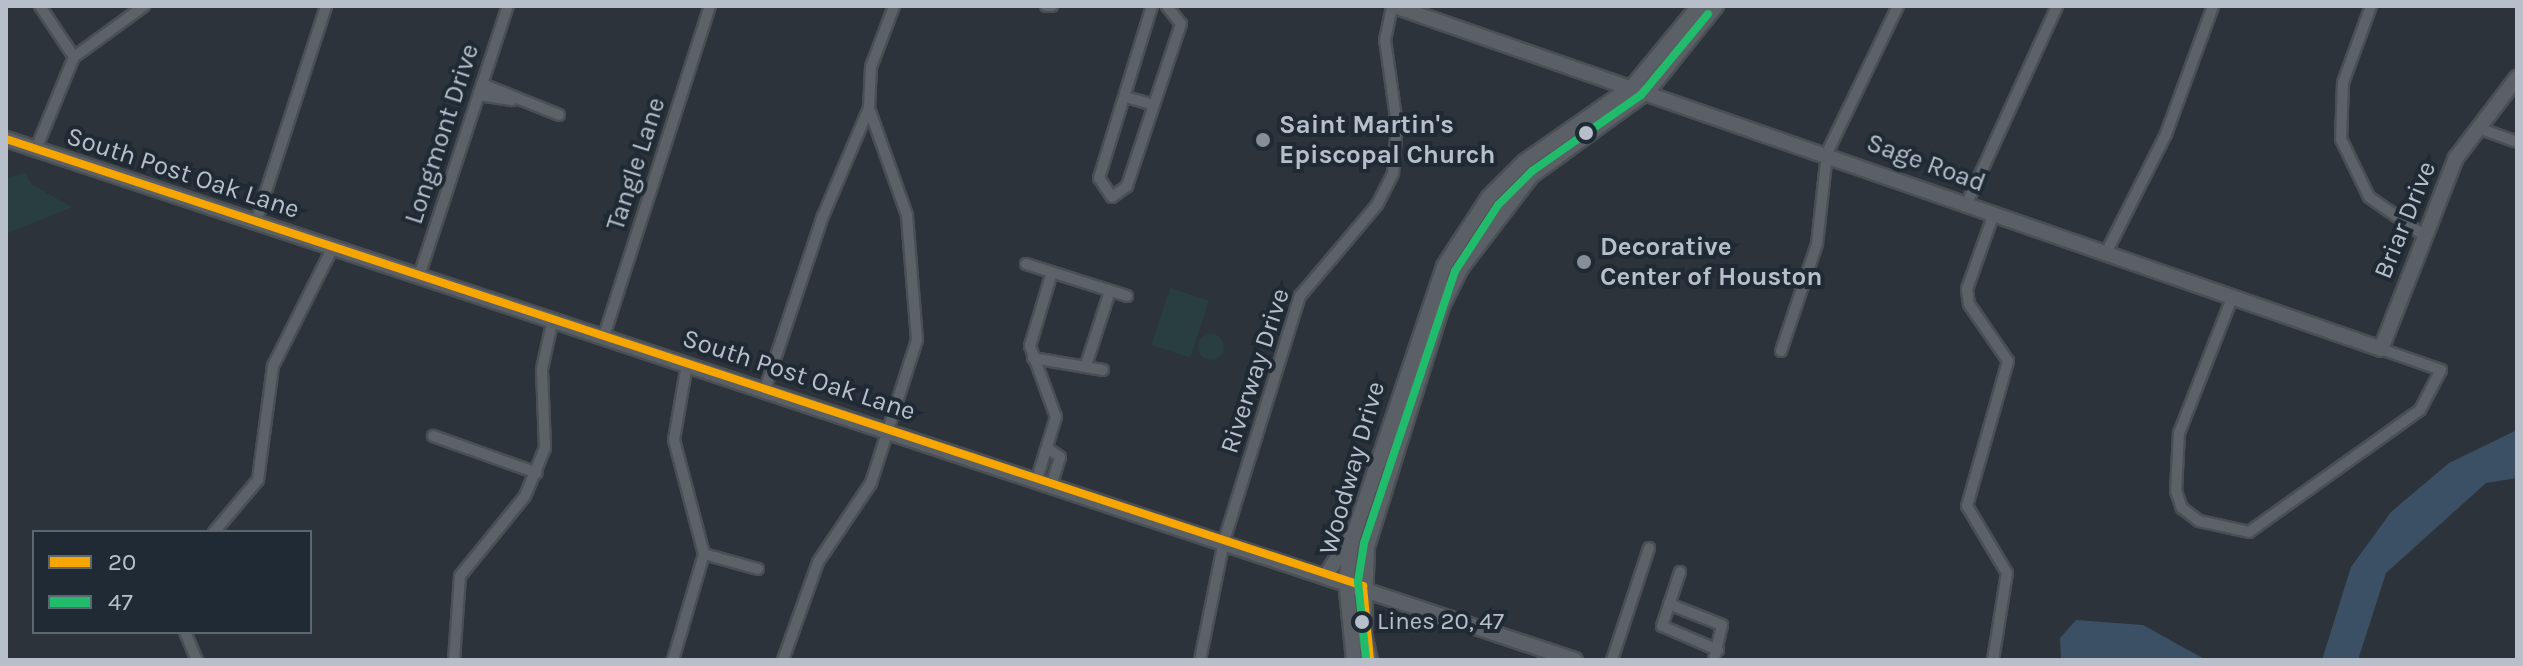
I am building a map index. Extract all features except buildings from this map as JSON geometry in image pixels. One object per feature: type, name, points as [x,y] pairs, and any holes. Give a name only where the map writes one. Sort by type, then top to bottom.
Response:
[{"type":"main road","name":"Sage Road","points":[[1393,6],[1601,74],[2381,349]]},
{"type":"main road","name":"Woodway Drive","points":[[1354,660],[1346,581],[1354,532],[1391,436],[1438,296],[1489,197],[1524,162],[1633,86],[1699,6]]},
{"type":"main road","name":"Woodway Drive","points":[[1438,296],[1476,241],[1522,185],[1648,91],[1716,6]]},
{"type":"main road","points":[[1601,74],[1608,103]]},
{"type":"main road","name":"Briar Drive","points":[[2381,349],[2422,234],[2478,128],[2517,78]]},
{"type":"main road","name":"South Post Oak Lane","points":[[6,139],[1327,574],[1575,660]]},
{"type":"main road","name":"Woodway Drive","points":[[1370,660],[1363,586],[1391,436]]},
{"type":"main road","points":[[1327,574],[1354,532]]},
{"type":"street","points":[[40,6],[74,57]]},
{"type":"street","points":[[36,149],[74,57],[144,6]]},
{"type":"street","points":[[256,222],[326,6]]},
{"type":"street","name":"Longmont Drive","points":[[419,276],[508,6]]},
{"type":"street","name":"Tangle Lane","points":[[604,336],[710,6]]},
{"type":"street","points":[[765,389],[869,108],[871,67],[894,6]]},
{"type":"street","points":[[1046,6],[1052,6]]},
{"type":"street","points":[[1152,6],[1099,178],[1109,196],[1126,189],[1182,21],[1167,6]]},
{"type":"street","name":"Riverway Drive","points":[[1200,660],[1224,541],[1300,296],[1377,205],[1393,173],[1397,125],[1385,40],[1393,6]]},
{"type":"street","points":[[1781,351],[1817,244],[1827,153],[1898,6]]},
{"type":"street","points":[[1967,203],[2057,6]]},
{"type":"street","points":[[2106,253],[2166,134],[2213,6]]},
{"type":"street","points":[[2371,6],[2343,83],[2341,139],[2369,197],[2422,234]]},
{"type":"street","points":[[480,90],[559,115]]},
{"type":"street","points":[[1126,97],[1154,105]]},
{"type":"street","points":[[783,660],[818,562],[864,498],[914,352],[918,299],[901,188],[869,108]]},
{"type":"street","points":[[2478,128],[2517,142]]},
{"type":"street","points":[[1993,660],[2007,573],[1967,506],[2008,361],[1969,304],[1967,289],[1994,213]]},
{"type":"street","points":[[216,530],[258,480],[273,366],[333,247]]},
{"type":"street","points":[[1026,264],[1127,296]]},
{"type":"street","points":[[1037,479],[1056,417],[1033,358],[1034,328],[1052,272]]},
{"type":"street","points":[[1086,365],[1110,291]]},
{"type":"street","name":"Sage Road","points":[[2232,298],[2179,433],[2176,491],[2182,508],[2199,521],[2249,532],[2420,410],[2441,370],[2381,349]]},
{"type":"street","points":[[454,660],[460,576],[537,473],[548,423],[544,346],[553,319]]},
{"type":"street","points":[[1033,358],[1103,370]]},
{"type":"street","points":[[673,660],[704,554],[674,440],[687,364]]},
{"type":"street","points":[[433,436],[537,473]]},
{"type":"street","points":[[1047,448],[1060,457],[1052,484]]},
{"type":"street","points":[[1612,660],[1649,548]]},
{"type":"street","points":[[704,554],[758,569]]},
{"type":"street","points":[[1669,604],[1719,621],[1716,655],[1662,626],[1669,604],[1680,572]]},
{"type":"street","points":[[186,634],[197,660]]},
{"type":"green space","points":[[25,173],[32,185],[72,207],[6,234],[6,178]]},
{"type":"green space","points":[[1170,288],[1209,301],[1190,358],[1151,345]]},
{"type":"green space","points":[[1211,334],[1220,338],[1224,347],[1220,356],[1211,360],[1202,356],[1198,347],[1202,338]]},
{"type":"water","points":[[2517,430],[2517,478],[2486,483],[2386,573],[2358,660],[2322,660],[2351,567],[2391,512],[2449,463]]},
{"type":"water","points":[[2076,620],[2143,625],[2206,660],[2061,660],[2060,638]]},
{"type":"transit line","name":"47","points":[[1366,659],[1358,581],[1364,543],[1455,271],[1498,205],[1532,171],[1641,95],[1708,14]]},
{"type":"transit line","name":"20","points":[[6,139],[1363,586],[1370,660]]},
{"type":"place","name":"Saint Martin's Episcopal Church","points":[[1263,140]]},
{"type":"place","name":"Decorative Center of Houston","points":[[1584,262]]},
{"type":"place","name":"Lines 20, 47","points":[[1362,622]]}]
